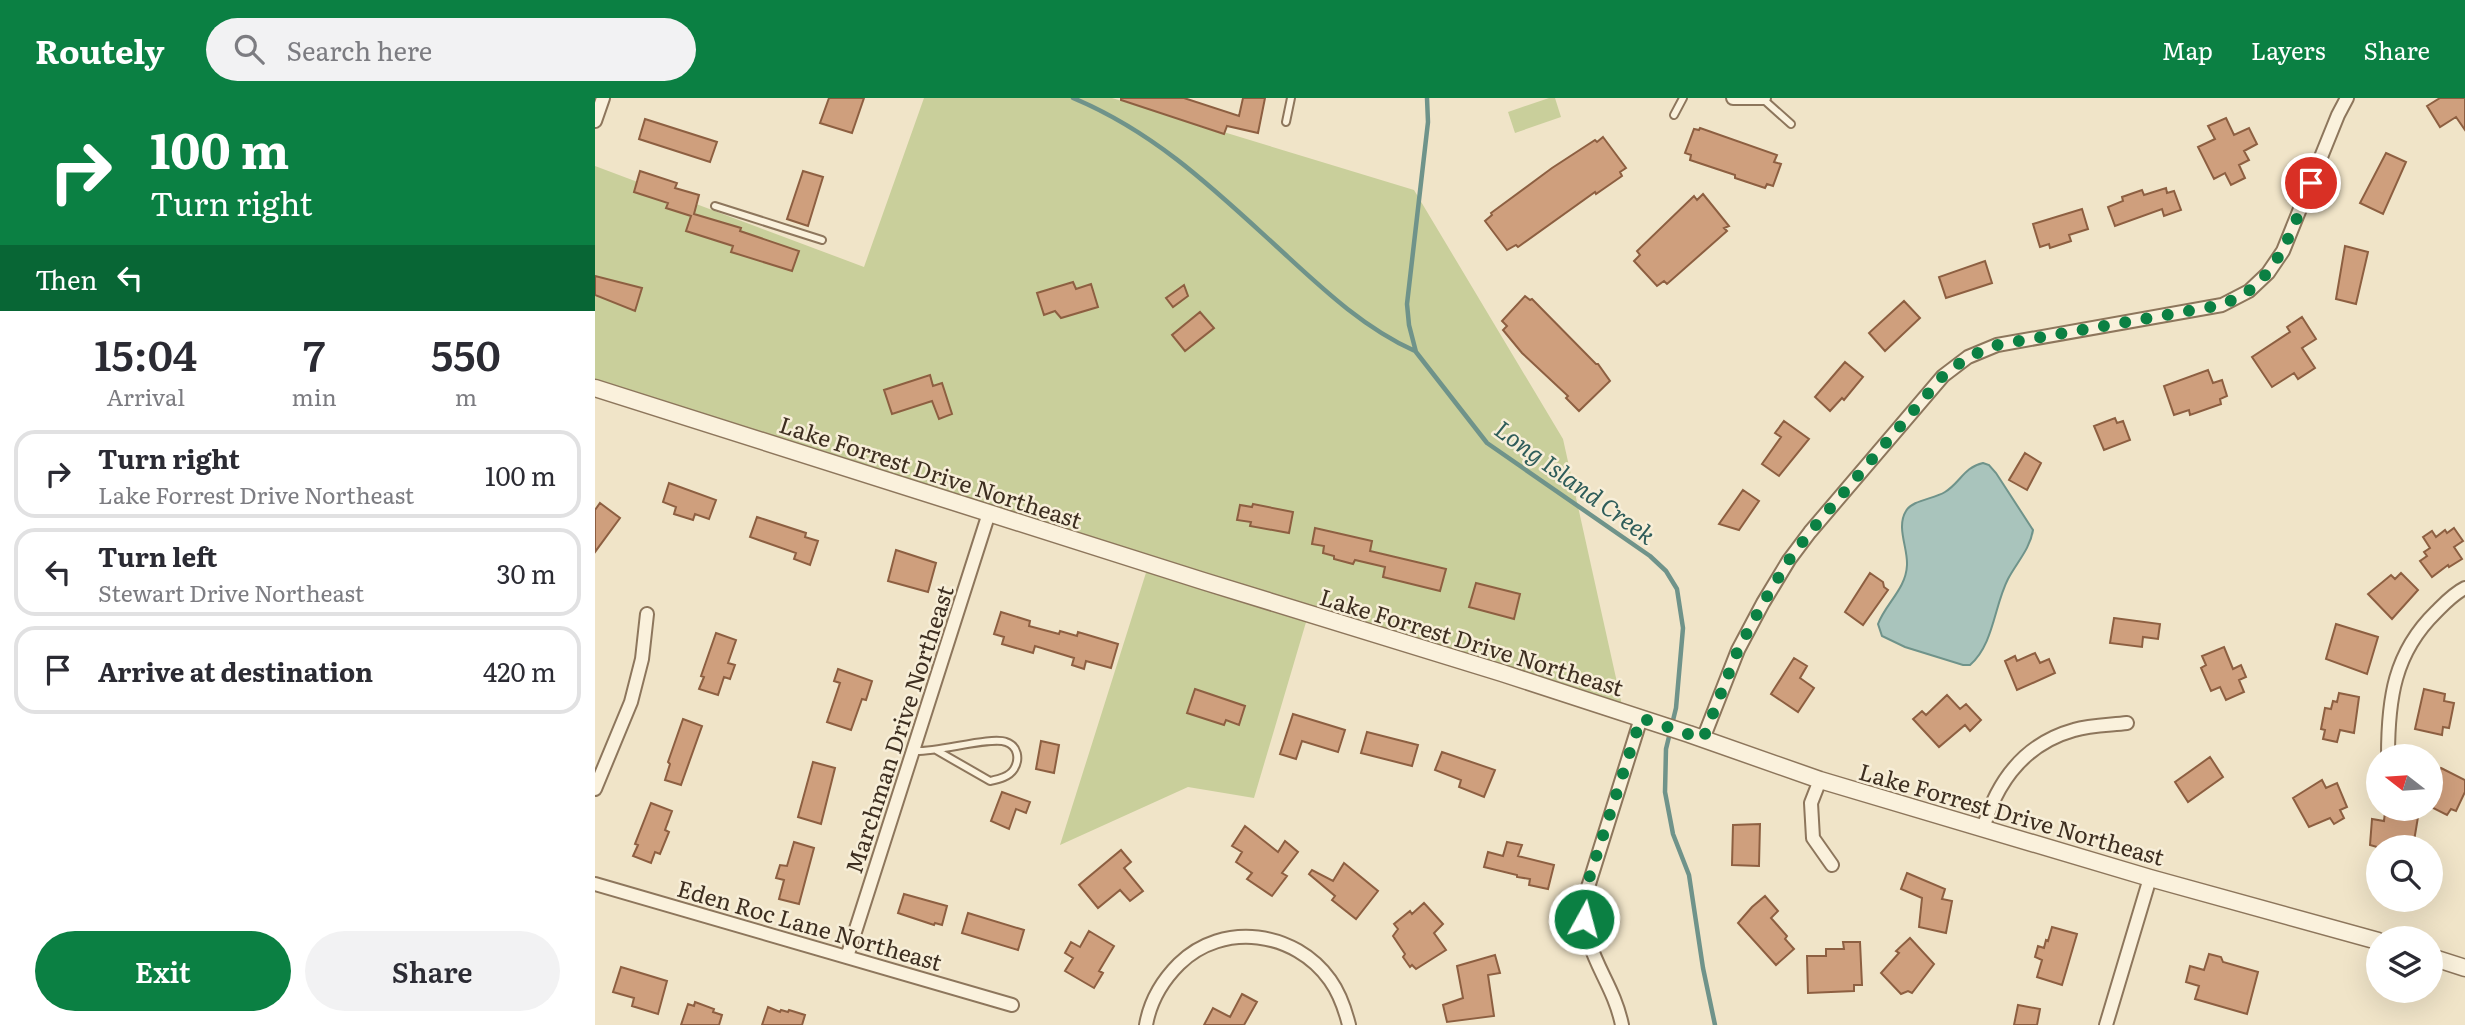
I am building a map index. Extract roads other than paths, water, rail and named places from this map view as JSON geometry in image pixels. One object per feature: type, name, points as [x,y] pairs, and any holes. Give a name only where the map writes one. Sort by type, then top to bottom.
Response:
[{"type":"street","points":[[1733,98],[1763,99]]},
{"type":"street","points":[[1696,736],[1738,650],[1789,560],[1943,376],[1968,357],[1997,345],[2222,305],[2249,291],[2268,273],[2283,251],[2347,98]]},
{"type":"street","points":[[595,121],[601,99]]},
{"type":"street","name":"Lake Forrest Drive Northeast","points":[[595,388],[1641,718],[1820,780],[2150,878],[2366,938]]},
{"type":"street","name":"Marchman Drive Northeast","points":[[847,957],[989,513]]},
{"type":"street","points":[[2388,744],[2388,717],[2396,674],[2407,648],[2423,625],[2456,592],[2465,588]]},
{"type":"street","points":[[595,789],[631,702],[642,659],[647,614]]},
{"type":"street","points":[[1622,1025],[1618,1008],[1587,939],[1584,900],[1641,718]]},
{"type":"street","points":[[1983,829],[1990,805],[2001,784],[2016,765],[2034,749],[2055,736],[2076,729],[2127,723]]},
{"type":"street","points":[[1820,780],[1811,803],[1813,838],[1832,865]]},
{"type":"street","points":[[2106,1025],[2150,878]]},
{"type":"street","name":"Eden Roc Lane Northeast","points":[[595,884],[1013,1005]]},
{"type":"street","points":[[1146,1025],[1161,986],[1184,959],[1212,943],[1245,936],[1276,941],[1307,957],[1329,978],[1338,992],[1349,1025]]},
{"type":"street","points":[[2443,961],[2465,968]]},
{"type":"lane","points":[[1286,122],[1291,98]]},
{"type":"lane","points":[[1674,116],[1683,98]]},
{"type":"lane","points":[[1763,99],[1791,124]]},
{"type":"lane","points":[[715,206],[822,240]]},
{"type":"lane","points":[[913,751],[998,740],[1014,746],[1017,758],[1011,773],[990,781],[936,750]]},
{"type":"water","points":[[1983,463],[1996,473],[2033,530],[2026,549],[2003,590],[1984,646],[1970,665],[1963,665],[1905,647],[1882,636],[1878,624],[1906,574],[1907,558],[1902,524],[1906,511],[1913,504],[1945,492],[1971,468]]},
{"type":"waterway","points":[[1073,98],[1133,129],[1161,147],[1212,188],[1347,309],[1380,332],[1415,351]]},
{"type":"waterway","name":"Long Island Creek","points":[[1427,98],[1428,122],[1407,304],[1416,352],[1487,443],[1650,556],[1666,571],[1677,589],[1683,628],[1676,708],[1666,749],[1665,792],[1673,834],[1689,875],[1715,1025]]}]
